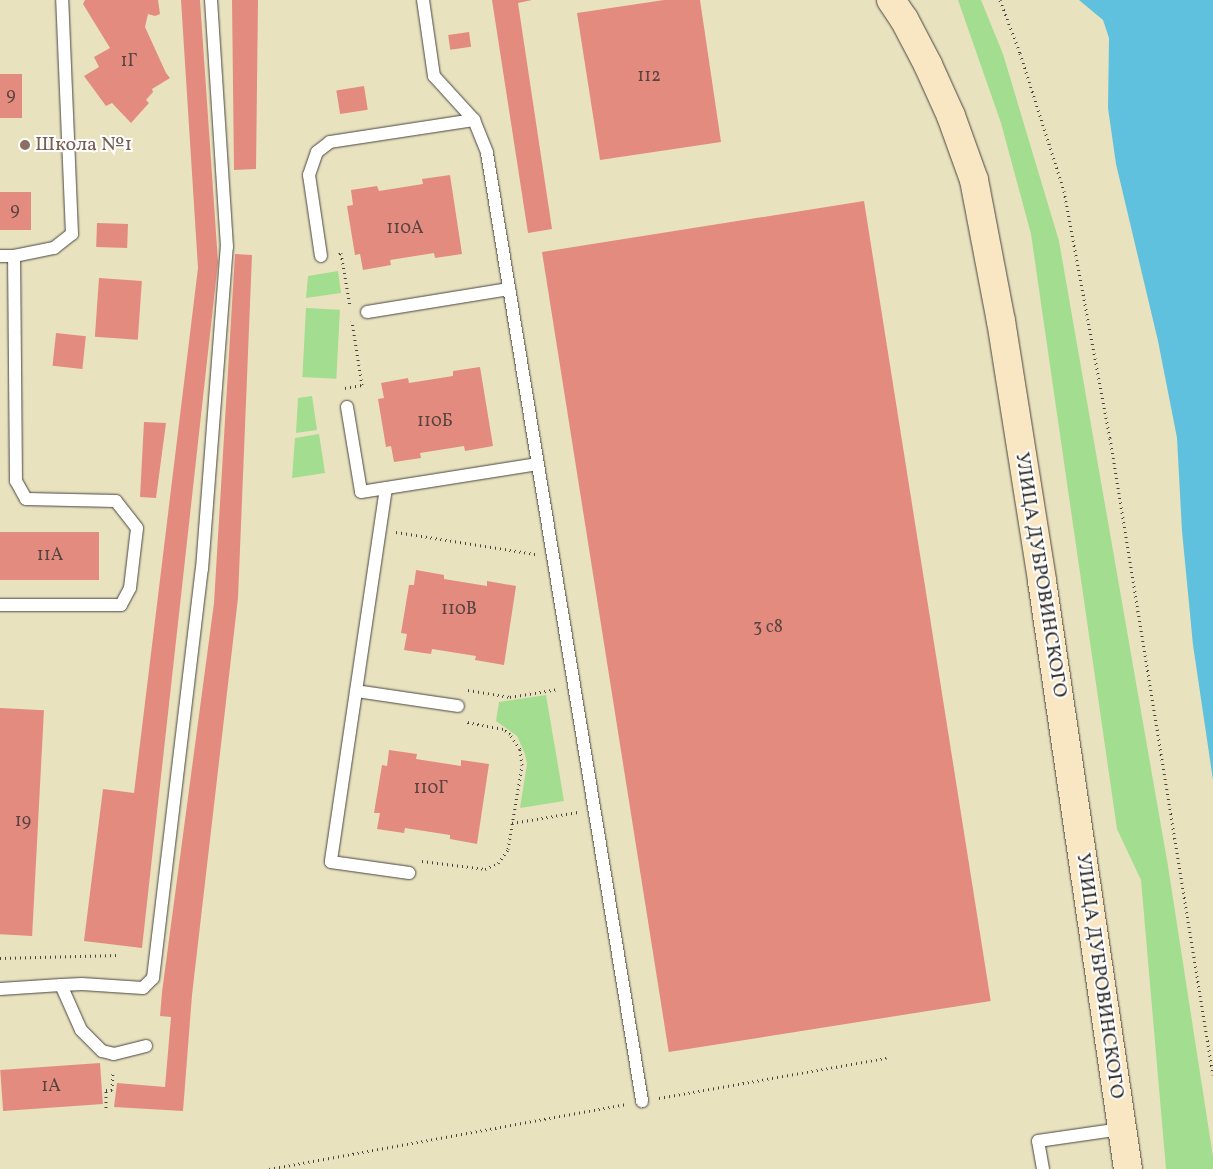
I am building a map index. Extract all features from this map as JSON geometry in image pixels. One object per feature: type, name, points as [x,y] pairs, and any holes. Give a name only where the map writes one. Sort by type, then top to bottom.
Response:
[{"type":"main road","name":"УЛИЦА ДУБРОВИНСКОГО","points":[[891,0],[904,19],[928,65],[951,116],[974,180],[1001,321],[1042,581],[1128,1169]]},
{"type":"lane","points":[[0,256],[14,256],[54,248],[72,234],[62,0]]},
{"type":"lane","points":[[0,989],[82,984],[143,988],[153,978],[202,569],[227,246],[211,0]]},
{"type":"lane","points":[[423,0],[434,76],[474,120],[487,153],[642,1101]]},
{"type":"lane","points":[[322,256],[309,174],[317,152],[330,142],[474,120]]},
{"type":"lane","points":[[0,605],[120,605],[130,588],[137,528],[116,501],[26,499],[16,481],[14,256]]},
{"type":"lane","points":[[367,312],[509,289]]},
{"type":"lane","points":[[347,407],[361,492],[538,464]]},
{"type":"lane","points":[[386,488],[331,862],[409,873]]},
{"type":"lane","points":[[356,691],[458,706]]},
{"type":"lane","points":[[61,985],[81,1030],[102,1051],[114,1054],[146,1046]]},
{"type":"lane","points":[[1043,1169],[1038,1141],[1121,1129]]},
{"type":"path","points":[[1000,0],[1020,53],[1064,191],[1110,438],[1213,1075]]},
{"type":"path","points":[[322,256],[341,253],[362,385],[344,388],[347,407]]},
{"type":"path","points":[[380,530],[553,556]]},
{"type":"path","points":[[458,706],[460,689],[510,697],[574,686]]},
{"type":"path","points":[[409,873],[411,859],[478,869],[492,866],[504,857],[508,849],[522,757],[520,748],[510,734],[495,726]]},
{"type":"path","points":[[512,823],[594,809]]},
{"type":"path","points":[[0,958],[120,955]]},
{"type":"path","points":[[269,1169],[887,1058]]},
{"type":"path","points":[[106,1108],[106,1090],[112,1090],[113,1078]]},
{"type":"green space","points":[[958,0],[981,0],[1003,54],[1059,241],[1168,866],[1213,1157],[1213,1169],[1166,1169],[1141,880],[1117,829],[1031,234],[1001,123]]},
{"type":"green space","points":[[338,271],[341,293],[306,298],[308,276]]},
{"type":"green space","points":[[306,308],[340,310],[336,379],[302,377]]},
{"type":"green space","points":[[312,396],[317,430],[296,433],[298,398]]},
{"type":"green space","points":[[319,434],[325,473],[292,478],[295,438]]},
{"type":"green space","points":[[546,695],[564,801],[520,808],[527,764],[517,736],[496,721],[499,702]]},
{"type":"water","points":[[1079,0],[1213,0],[1213,780],[1193,645],[1182,531],[1177,438],[1158,341],[1116,164],[1108,108],[1109,38],[1103,20]]},
{"type":"building","points":[[85,0],[158,0],[160,14],[155,16],[148,14],[145,27],[170,78],[152,89],[153,92],[146,100],[149,103],[131,123],[112,103],[106,106],[84,76],[99,67],[94,57],[110,48],[83,4]]},
{"type":"building","points":[[181,0],[200,0],[218,262],[142,948],[84,941],[103,789],[134,793],[198,268]]},
{"type":"building","points":[[232,0],[258,0],[256,169],[234,170]]},
{"type":"building","points":[[492,0],[532,0],[518,3],[552,229],[528,233]]},
{"type":"building","points":[[664,0],[700,0],[721,142],[600,160],[577,13]]},
{"type":"building","points":[[469,32],[471,47],[450,50],[448,35]]},
{"type":"building","points":[[0,74],[22,74],[22,118],[0,118]]},
{"type":"building","points":[[364,86],[368,110],[340,114],[336,90]]},
{"type":"building","points":[[450,175],[462,254],[435,258],[434,253],[390,260],[391,265],[363,270],[360,254],[355,255],[347,206],[353,205],[351,190],[377,186],[379,191],[423,184],[422,179]]},
{"type":"building","points":[[0,192],[31,192],[31,230],[0,230]]},
{"type":"building","points":[[864,201],[991,1001],[669,1052],[542,252]]},
{"type":"building","points":[[97,223],[128,224],[127,248],[96,247]]},
{"type":"building","points":[[235,254],[252,255],[238,598],[192,995],[183,1111],[114,1107],[117,1083],[165,1087],[171,1017],[160,1016],[162,992],[214,603]]},
{"type":"building","points":[[99,278],[142,281],[138,340],[95,337]]},
{"type":"building","points":[[56,333],[86,336],[82,369],[53,366]]},
{"type":"building","points":[[480,367],[493,446],[465,451],[464,446],[420,453],[421,458],[394,462],[391,446],[386,447],[378,399],[384,398],[381,383],[408,378],[409,383],[453,376],[453,371]]},
{"type":"building","points":[[144,422],[166,423],[156,498],[140,497]]},
{"type":"building","points":[[0,532],[99,532],[99,580],[0,580]]},
{"type":"building","points":[[416,570],[444,575],[444,579],[487,586],[487,581],[516,586],[504,665],[475,660],[476,656],[432,649],[431,654],[404,650],[407,634],[401,633],[409,585],[414,585]]},
{"type":"building","points":[[0,708],[44,710],[32,936],[0,934]]},
{"type":"building","points":[[389,750],[417,754],[416,759],[461,766],[461,760],[489,764],[477,844],[450,839],[450,835],[405,828],[404,833],[377,829],[380,813],[374,813],[382,765],[387,766]]},
{"type":"building","points":[[100,1063],[103,1104],[3,1111],[0,1070]]},
{"type":"place","name":"Школа №1","points":[[25,145]]}]
